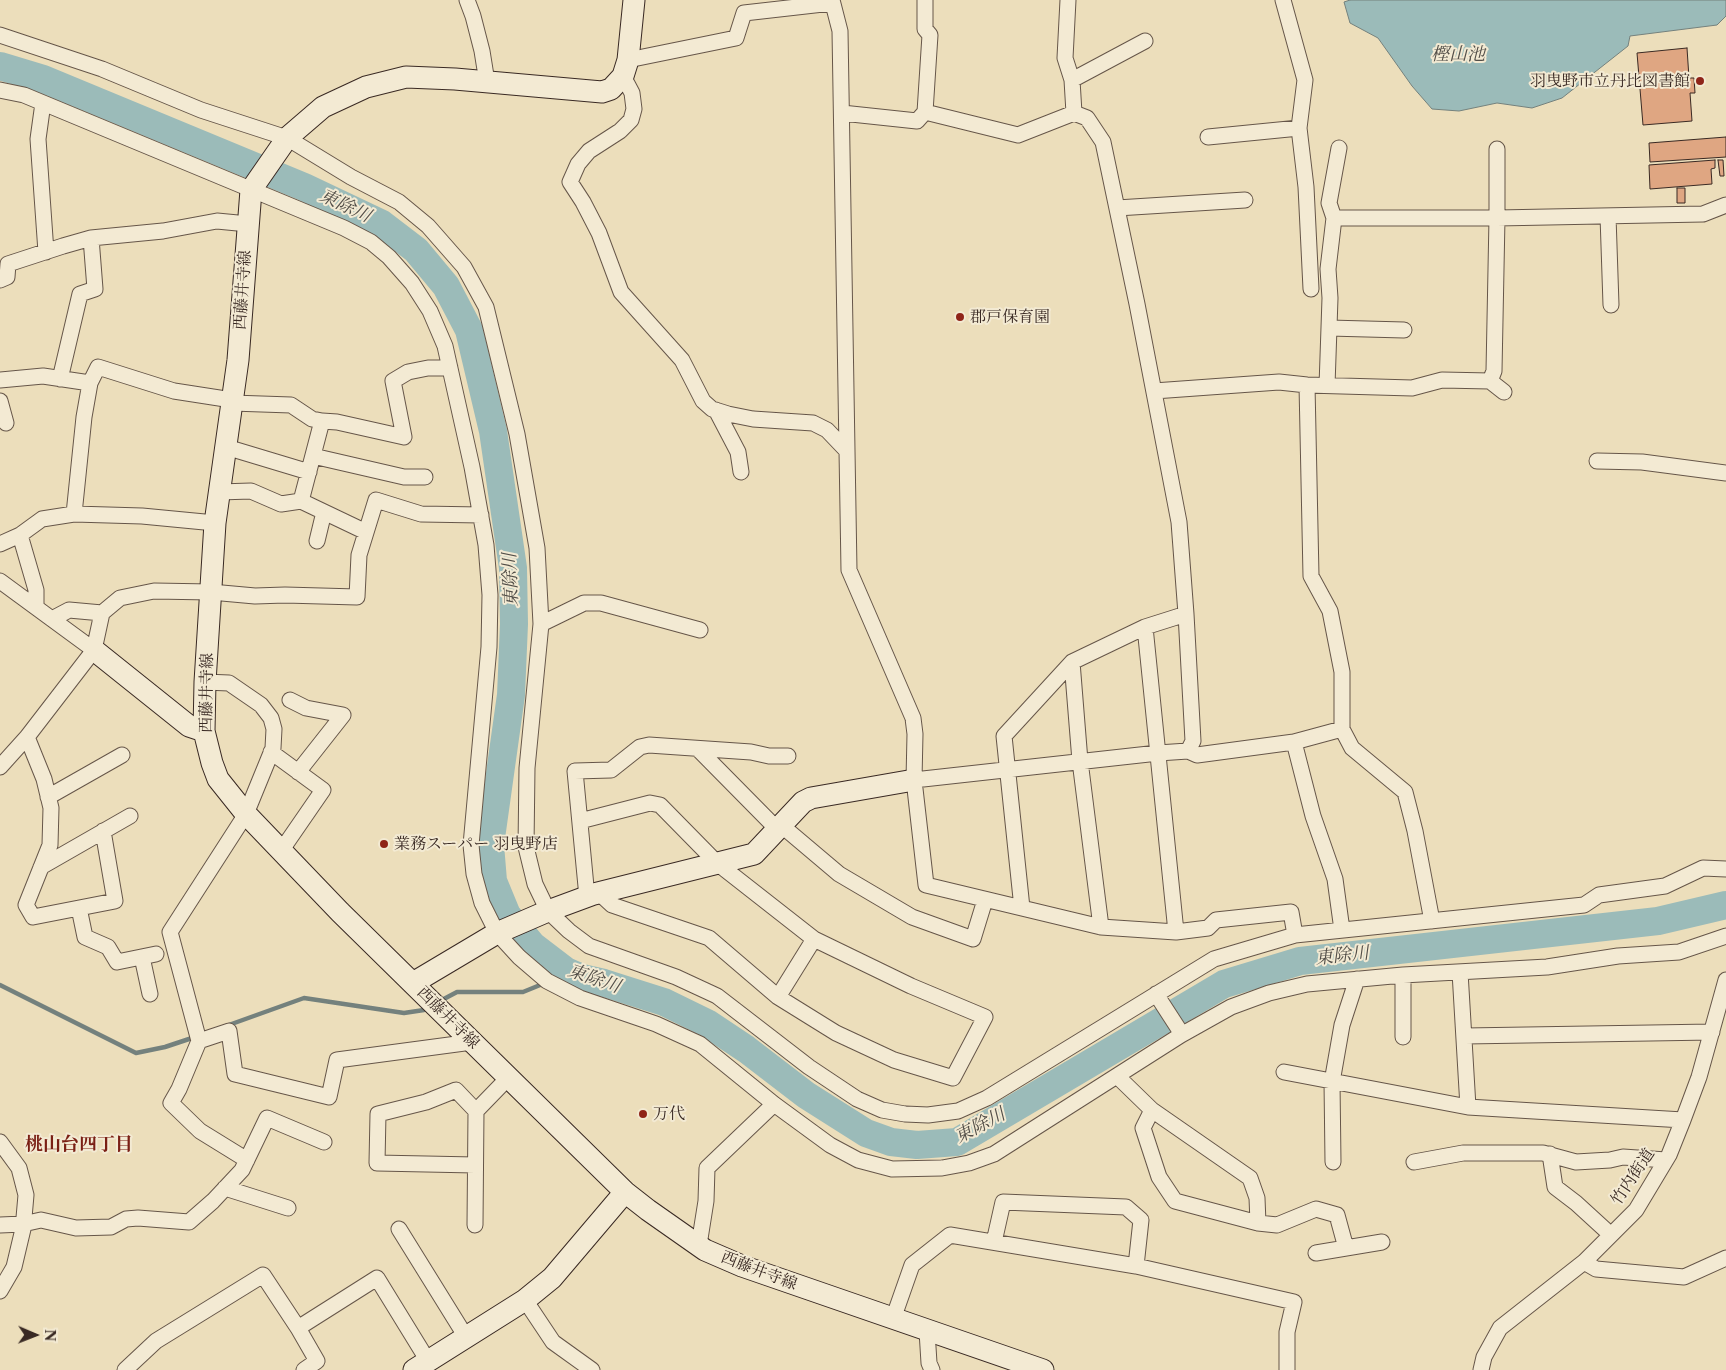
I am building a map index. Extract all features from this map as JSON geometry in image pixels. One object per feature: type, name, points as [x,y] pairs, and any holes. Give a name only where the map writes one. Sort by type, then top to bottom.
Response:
[{"type":"main road","points":[[626,68],[634,0]]},
{"type":"main road","name":"西藤井寺線","points":[[626,68],[611,89],[602,92],[487,82],[406,78],[366,87],[323,107],[282,144],[251,190],[238,360],[215,523],[205,682],[204,731],[218,779],[246,814],[340,912],[625,1192],[699,1245],[742,1266],[1043,1370]]},
{"type":"main road","points":[[94,650],[189,726],[204,731]]},
{"type":"main road","points":[[413,983],[497,933],[548,911],[593,895],[754,854],[803,802],[811,798],[914,780]]},
{"type":"main road","points":[[421,1365],[525,1300],[552,1278],[625,1192]]},
{"type":"street","points":[[467,0],[482,51],[487,82]]},
{"type":"street","points":[[842,114],[917,121],[925,112],[930,35],[925,29],[925,0]]},
{"type":"street","points":[[1068,0],[1065,58],[1072,80],[1074,113]]},
{"type":"street","points":[[1283,0],[1305,80],[1299,128],[1306,187],[1312,289]]},
{"type":"street","points":[[847,450],[827,430],[813,423],[728,414],[716,410],[703,401],[682,360],[621,292],[599,234],[583,202],[570,182],[578,164],[589,151],[620,131],[631,120],[634,109],[626,68],[736,38],[744,13],[832,2],[840,31],[850,570],[913,718],[914,780],[926,885],[1101,927],[1176,932],[1208,928],[1216,920],[1290,912],[1295,935]]},
{"type":"street","points":[[0,35],[102,68],[282,144],[351,177],[400,202],[428,226],[464,267],[486,307],[521,453],[537,548],[541,624],[527,768],[526,847],[535,884],[548,911],[570,932],[589,946],[676,977],[717,996],[809,1067],[857,1099],[882,1110],[904,1114],[928,1115],[958,1111],[987,1098],[1158,997],[1214,959],[1295,935],[1584,905],[1599,894],[1665,886],[1703,868],[1726,869]]},
{"type":"street","points":[[1072,80],[1145,41]]},
{"type":"street","points":[[0,90],[24,95],[344,228],[371,242],[389,257],[412,283],[430,311],[445,346],[472,467],[486,545],[490,613],[489,647],[472,845],[474,874],[482,903],[497,933],[519,957],[547,981],[580,998],[656,1024],[700,1044],[774,1104],[830,1145],[858,1160],[892,1169],[942,1168],[969,1163],[994,1154],[1117,1076],[1180,1032],[1231,1006],[1269,993],[1307,984],[1403,975],[1547,967],[1618,956],[1679,952],[1726,936]]},
{"type":"street","points":[[42,103],[38,139],[46,252]]},
{"type":"street","points":[[925,112],[1018,135],[1074,113],[1086,118],[1103,142],[1179,522],[1193,741],[1188,751]]},
{"type":"street","points":[[1208,137],[1299,128]]},
{"type":"street","points":[[1327,386],[1329,328],[1328,269],[1334,218],[1329,203],[1338,148]]},
{"type":"street","points":[[1490,380],[1494,371],[1497,149]]},
{"type":"street","points":[[1117,208],[1245,200]]},
{"type":"street","points":[[1334,218],[1497,218],[1703,214],[1726,205]]},
{"type":"street","points":[[1608,216],[1611,305]]},
{"type":"street","points":[[0,280],[7,277],[8,264],[91,238],[162,231],[217,221],[248,224]]},
{"type":"street","points":[[60,379],[80,294],[95,290],[91,238]]},
{"type":"street","points":[[1329,328],[1404,330]]},
{"type":"street","points":[[74,514],[84,417],[90,383],[98,367],[174,391],[232,402],[290,405],[322,422],[338,422],[404,437],[393,381],[408,372],[428,368],[450,368]]},
{"type":"street","points":[[0,380],[43,376],[90,383]]},
{"type":"street","points":[[1154,391],[1279,382],[1327,386],[1412,388],[1442,380],[1490,380],[1504,392]]},
{"type":"street","points":[[1307,385],[1311,576],[1330,611],[1342,672],[1342,729],[1352,748],[1404,792],[1416,831],[1432,921]]},
{"type":"street","points":[[0,401],[6,423]]},
{"type":"street","points":[[716,410],[738,452],[741,472]]},
{"type":"street","points":[[301,501],[322,422]]},
{"type":"street","points":[[226,447],[309,472]]},
{"type":"street","points":[[313,456],[404,477],[425,477]]},
{"type":"street","points":[[1597,461],[1642,462],[1726,473]]},
{"type":"street","points":[[220,492],[251,491],[281,504],[301,501],[366,532]]},
{"type":"street","points":[[0,767],[94,650],[102,613],[120,598],[154,591],[211,592],[255,596],[357,597],[359,555],[376,500],[421,514],[481,515]]},
{"type":"street","points":[[316,541],[324,512]]},
{"type":"street","points":[[0,544],[20,535],[42,519],[74,514],[142,516],[215,523]]},
{"type":"street","points":[[20,535],[36,590],[36,608]]},
{"type":"street","points":[[0,581],[94,650]]},
{"type":"street","points":[[541,624],[584,603],[601,603],[700,630]]},
{"type":"street","points":[[52,619],[69,610],[102,613]]},
{"type":"street","points":[[1022,908],[1004,736],[1072,662],[1145,627],[1186,614]]},
{"type":"street","points":[[1145,627],[1176,932]]},
{"type":"street","points":[[1072,662],[1080,761],[1101,927]]},
{"type":"street","points":[[205,682],[228,683],[261,705],[271,718],[274,729],[273,748],[246,814],[170,932],[199,1041],[179,1089],[171,1103],[200,1131],[247,1160]]},
{"type":"street","points":[[290,700],[306,708],[343,715],[298,772]]},
{"type":"street","points":[[914,780],[1158,753],[1188,751],[1197,755],[1294,742],[1342,729]]},
{"type":"street","points":[[26,737],[44,780],[51,808],[50,845],[26,905],[33,917],[115,901],[103,831]]},
{"type":"street","points":[[1294,742],[1313,816],[1335,879],[1342,930]]},
{"type":"street","points":[[580,821],[650,803],[660,804],[717,863],[814,939],[911,986],[985,1017],[953,1078],[894,1060],[836,1033],[778,997],[709,938],[612,905],[593,895],[580,821],[575,771],[610,770],[640,747],[650,745],[751,752],[769,756],[788,756]]},
{"type":"street","points":[[698,749],[779,827],[839,874],[912,917],[973,939],[985,900]]},
{"type":"street","points":[[271,752],[323,790],[281,851]]},
{"type":"street","points":[[48,797],[122,755]]},
{"type":"street","points":[[41,867],[130,816]]},
{"type":"street","points":[[79,908],[85,937],[108,947],[117,962],[149,955],[150,994]]},
{"type":"street","points":[[778,997],[814,939]]},
{"type":"street","points":[[1460,972],[1468,1107]]},
{"type":"street","points":[[1403,975],[1403,1037]]},
{"type":"street","points":[[1333,1162],[1332,1082],[1342,1025],[1357,979]]},
{"type":"street","name":"竹内街道","points":[[1481,1370],[1484,1357],[1500,1328],[1584,1262],[1636,1210],[1666,1160],[1683,1120],[1699,1077],[1712,1032],[1722,1011],[1726,980]]},
{"type":"street","points":[[1158,997],[1180,1032]]},
{"type":"street","points":[[199,1041],[229,1031],[235,1074],[329,1097],[337,1060],[472,1042]]},
{"type":"street","points":[[1465,1036],[1712,1032]]},
{"type":"street","points":[[1284,1072],[1468,1107],[1683,1120]]},
{"type":"street","points":[[1117,1076],[1152,1110],[1250,1178],[1257,1198],[1258,1223]]},
{"type":"street","points":[[476,1111],[508,1078]]},
{"type":"street","points":[[475,1225],[476,1165],[476,1111],[456,1090],[426,1102],[378,1114],[377,1163],[476,1165]]},
{"type":"street","points":[[699,1245],[706,1201],[707,1168],[774,1104]]},
{"type":"street","points":[[1152,1110],[1143,1128],[1159,1177],[1175,1201],[1258,1223],[1277,1225],[1316,1209],[1337,1215],[1346,1248]]},
{"type":"street","points":[[0,1225],[23,1227],[41,1220],[76,1228],[111,1227],[126,1219],[138,1218],[189,1222],[213,1201],[242,1170],[267,1118],[324,1142]]},
{"type":"street","points":[[0,1142],[19,1168],[26,1195],[23,1227],[14,1267],[0,1291]]},
{"type":"street","points":[[1414,1162],[1463,1153],[1543,1153],[1576,1162],[1610,1160],[1623,1157],[1666,1160]]},
{"type":"street","points":[[1550,1154],[1555,1187],[1576,1203],[1611,1235]]},
{"type":"street","points":[[225,1188],[288,1208]]},
{"type":"street","points":[[994,1242],[1002,1202],[1126,1207],[1141,1220],[1136,1266]]},
{"type":"street","points":[[0,1271],[8,1250],[23,1227]]},
{"type":"street","points":[[399,1229],[466,1337]]},
{"type":"street","points":[[893,1319],[912,1265],[950,1235],[1136,1266],[1294,1302],[1287,1332],[1287,1370]]},
{"type":"street","points":[[1316,1253],[1382,1242]]},
{"type":"street","points":[[1584,1262],[1596,1270],[1684,1277],[1726,1258]]},
{"type":"street","points":[[125,1370],[156,1340],[263,1275],[318,1361],[304,1370]]},
{"type":"street","points":[[298,1328],[377,1278],[421,1365]]},
{"type":"street","points":[[525,1300],[553,1342],[576,1366],[592,1370]]},
{"type":"street","points":[[927,1331],[929,1364],[932,1370]]},
{"type":"water","name":"樫山池","points":[[1350,0],[1726,0],[1726,16],[1717,25],[1630,36],[1628,46],[1562,98],[1532,108],[1497,103],[1459,111],[1432,109],[1412,86],[1378,38],[1350,23],[1344,2]]},
{"type":"building","points":[[1687,48],[1689,78],[1694,78],[1695,93],[1690,93],[1692,121],[1643,125],[1637,53]]},
{"type":"building","points":[[1726,137],[1726,157],[1650,162],[1649,143]]},
{"type":"building","points":[[1715,160],[1715,168],[1711,169],[1712,184],[1650,189],[1649,165]]},
{"type":"building","points":[[1718,160],[1723,160],[1724,176],[1720,176]]},
{"type":"building","points":[[1677,188],[1685,188],[1685,203],[1677,203]]},
{"type":"waterway","name":"東除川","points":[[0,66],[43,79],[304,187],[382,224],[416,250],[446,286],[469,330],[493,431],[513,568],[514,624],[511,695],[490,845],[493,881],[507,915],[532,945],[566,971],[582,978],[664,1002],[707,1023],[746,1049],[806,1095],[866,1133],[891,1142],[917,1145],[957,1142],[1224,984],[1300,961],[1658,921],[1726,905]]},
{"type":"waterway","points":[[552,979],[566,971]]},
{"type":"waterway","points":[[440,1001],[457,992],[523,992],[545,983]]},
{"type":"waterway","points":[[0,985],[136,1053],[165,1047],[195,1037]]},
{"type":"waterway","points":[[226,1026],[304,998],[404,1013],[429,1008]]},
{"type":"place","name":"羽曳野市立丹比図書館","points":[[1700,81]]},
{"type":"place","name":"郡戸保育園","points":[[960,317]]},
{"type":"place","name":"業務スーパー 羽曳野店","points":[[384,844]]},
{"type":"place","name":"万代","points":[[643,1114]]},
{"type":"district","name":"桃山台四丁目","points":[[79,1145]]}]
